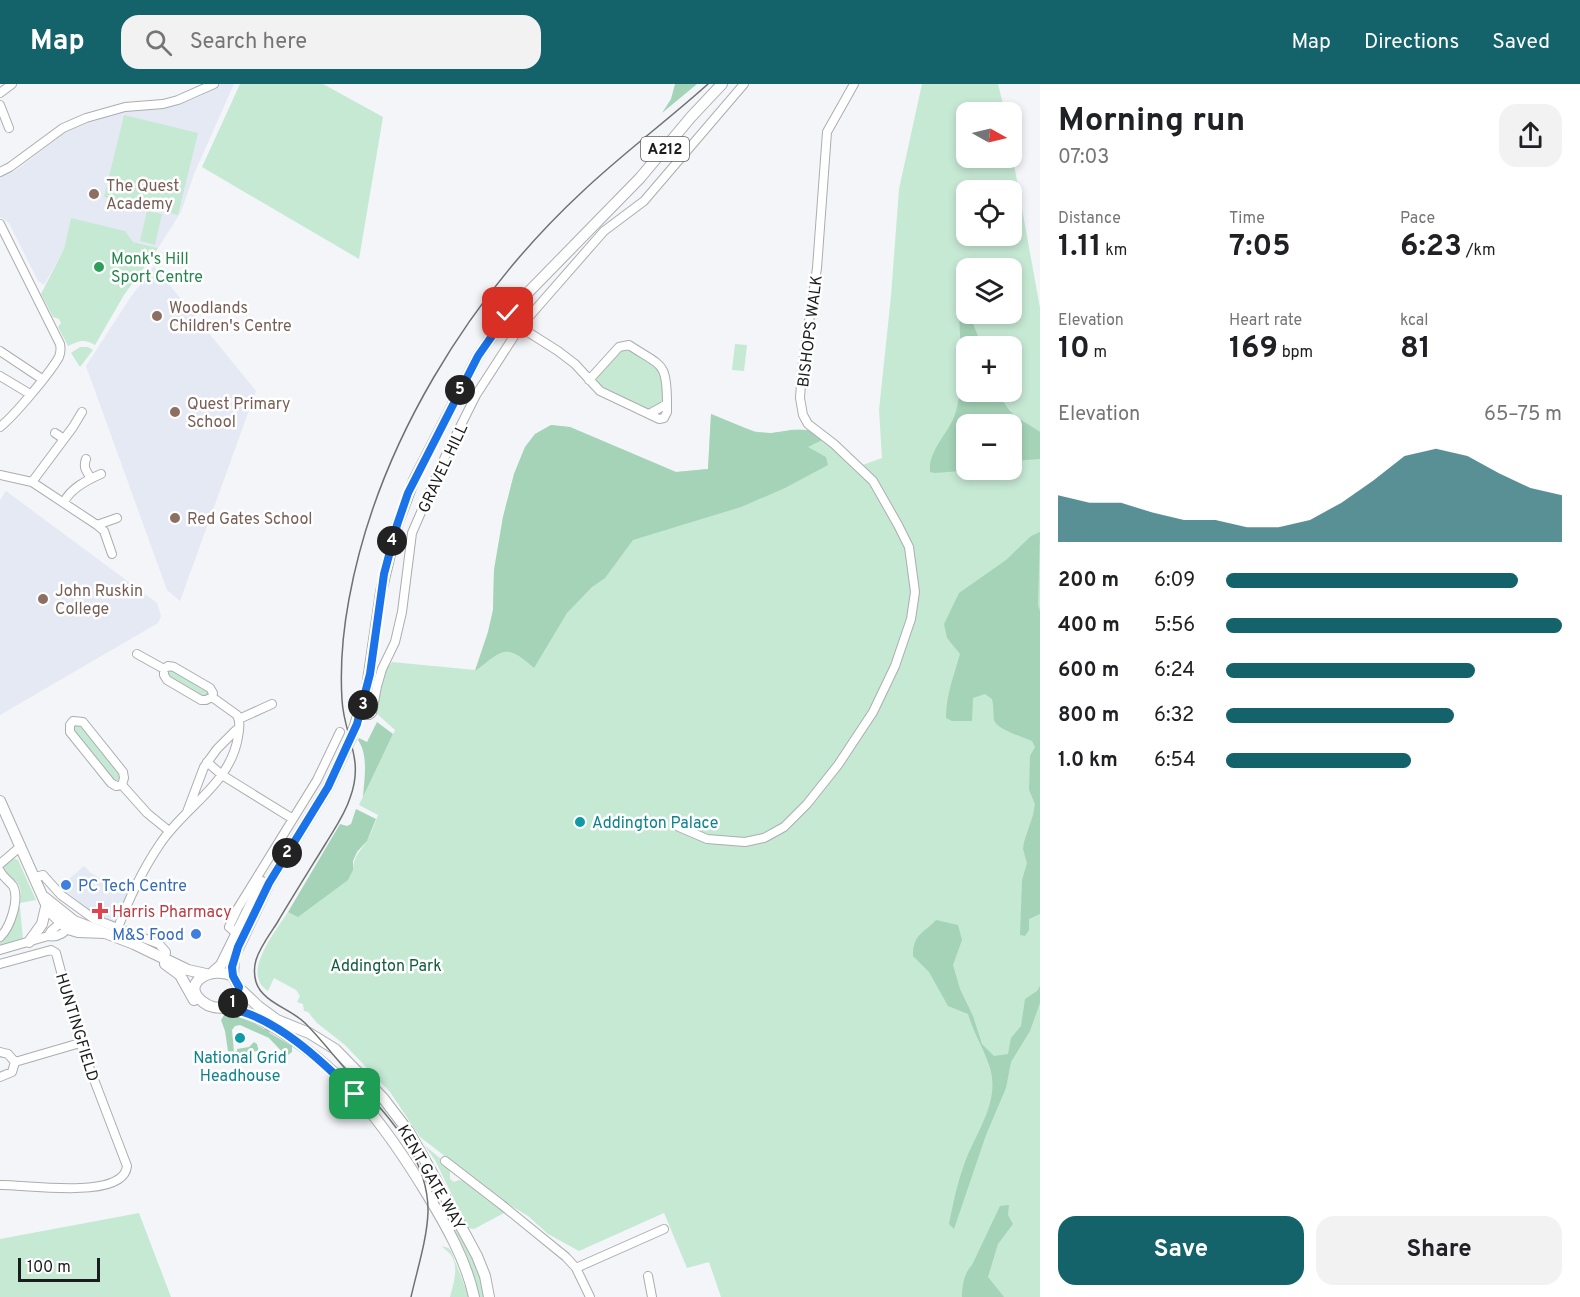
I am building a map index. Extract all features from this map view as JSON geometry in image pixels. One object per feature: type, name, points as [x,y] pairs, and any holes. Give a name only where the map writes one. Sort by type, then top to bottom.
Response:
[{"type":"main road","name":"GRAVEL HILL","points":[[233,976],[234,957],[269,883],[328,787],[364,714],[388,556],[402,509],[417,472],[473,365],[508,313],[607,213],[722,84]]},
{"type":"main road","name":"GRAVEL HILL","points":[[209,973],[220,965],[234,932],[263,879],[322,784],[351,720],[361,685],[376,583],[399,497],[474,350],[494,320],[577,236],[607,213]]},
{"type":"main road","points":[[0,801],[45,902],[78,932],[112,932],[160,956],[188,970],[226,973],[233,976],[239,987],[236,999],[226,1008],[214,1008],[192,997],[180,975],[160,961],[160,956]]},
{"type":"main road","points":[[29,942],[42,924],[45,902]]},
{"type":"main road","points":[[206,1004],[198,998],[195,990],[198,980],[209,973]]},
{"type":"main road","name":"KENT GATE WAY","points":[[239,987],[267,1014],[320,1039],[341,1054],[383,1098],[409,1132],[427,1162],[477,1256],[489,1297]]},
{"type":"main road","name":"KENT GATE WAY","points":[[226,1008],[246,1012],[305,1048],[340,1079],[368,1109],[395,1143],[436,1208],[466,1270],[474,1297]]},
{"type":"main road","points":[[427,1162],[428,1175],[436,1198],[436,1208]]},
{"type":"street","points":[[0,93],[12,84]]},
{"type":"street","points":[[0,172],[63,128],[86,118],[125,107],[163,104],[214,84]]},
{"type":"street","name":"GRAVEL HILL","points":[[364,714],[371,715],[374,709],[380,678],[398,632],[412,533],[445,457],[476,395],[520,327],[604,231],[644,201],[744,84]]},
{"type":"street","name":"BISHOPS WALK","points":[[679,826],[707,839],[745,842],[764,838],[784,827],[807,804],[838,765],[873,712],[895,666],[911,619],[915,592],[909,547],[898,525],[873,482],[834,444],[808,424],[803,415],[800,398],[817,268],[827,132],[854,84]]},
{"type":"street","points":[[0,105],[9,128]]},
{"type":"street","points":[[655,160],[664,177]]},
{"type":"street","points":[[0,224],[62,350],[60,356],[30,394],[0,427]]},
{"type":"street","points":[[520,327],[575,364],[589,380],[600,391],[658,419],[664,418],[667,412],[665,372],[661,366],[629,345],[619,347],[589,380]]},
{"type":"street","points":[[0,351],[42,379]]},
{"type":"street","points":[[0,376],[30,394]]},
{"type":"street","points":[[32,482],[82,412]]},
{"type":"street","points":[[55,433],[64,439]]},
{"type":"street","points":[[86,459],[85,470],[91,478]]},
{"type":"street","points":[[63,502],[67,495],[91,478],[101,474]]},
{"type":"street","points":[[0,475],[32,482],[97,525],[104,531],[105,543],[112,554]]},
{"type":"street","points":[[97,525],[117,518]]},
{"type":"street","points":[[137,654],[164,669]]},
{"type":"street","points":[[164,669],[168,666],[174,667],[210,688],[213,693],[212,697]]},
{"type":"street","points":[[164,669],[167,680],[184,690],[203,700],[212,697]]},
{"type":"street","points":[[35,877],[43,875],[80,911],[112,932],[152,856],[169,831],[222,776],[237,744],[239,719],[237,715],[212,697]]},
{"type":"street","points":[[239,719],[272,704]]},
{"type":"street","points":[[73,721],[83,722],[123,772],[122,785],[116,786],[111,783],[70,732],[73,721]]},
{"type":"street","points":[[187,813],[207,762],[236,730],[239,731]]},
{"type":"street","name":"GRAVEL HILL","points":[[234,932],[230,924],[238,908],[334,754],[340,732]]},
{"type":"street","points":[[207,762],[222,776],[293,819]]},
{"type":"street","points":[[122,785],[147,813],[169,831]]},
{"type":"street","points":[[0,864],[21,846]]},
{"type":"street","points":[[0,871],[14,888],[15,899],[8,928],[0,937]]},
{"type":"street","points":[[0,950],[48,936],[60,935],[68,922]]},
{"type":"street","points":[[13,946],[16,960]]},
{"type":"street","name":"HUNTINGFIELD","points":[[0,964],[51,951],[56,953],[80,1043],[127,1166],[126,1173],[121,1179],[96,1186],[36,1188],[0,1185]]},
{"type":"street","points":[[15,1062],[80,1043]]},
{"type":"street","points":[[0,1053],[8,1054],[15,1062]]},
{"type":"street","points":[[0,1077],[12,1072],[15,1062]]},
{"type":"street","points":[[445,1161],[457,1175],[538,1233],[566,1257],[576,1268],[590,1297]]},
{"type":"street","points":[[576,1268],[663,1229]]},
{"type":"street","points":[[648,1276],[652,1297]]},
{"type":"shaded area","name":"The Quest Academy","points":[[221,84],[234,84],[194,174],[181,212],[158,248],[133,242],[71,218],[64,249],[44,285],[38,281],[9,223],[0,217],[0,176],[15,171],[66,132],[87,123],[125,111],[165,108],[180,104]]},
{"type":"shaded area","points":[[154,266],[256,391],[180,601],[167,590],[86,366],[130,298]]},
{"type":"shaded area","name":"John Ruskin College","points":[[6,491],[157,603],[161,616],[158,623],[0,715],[0,500]]},
{"type":"shaded area","points":[[84,866],[91,873],[128,894],[115,922],[91,911],[60,887]]},
{"type":"green space","points":[[240,84],[323,84],[383,117],[359,259],[202,167]]},
{"type":"green space","points":[[675,84],[697,84],[662,113],[671,99]]},
{"type":"green space","name":"Addington Park","points":[[922,84],[998,84],[1002,102],[956,102],[956,168],[1015,168],[1017,180],[956,180],[956,246],[1022,246],[1022,209],[1040,308],[1040,1297],[721,1297],[709,1262],[687,1268],[664,1213],[579,1251],[548,1234],[528,1216],[503,1201],[420,1137],[390,1092],[345,1045],[304,1011],[303,1004],[297,1002],[300,996],[296,990],[274,978],[268,991],[262,986],[258,972],[259,964],[267,945],[288,912],[298,916],[353,870],[356,856],[372,830],[378,815],[359,805],[395,730],[376,713],[385,671],[392,662],[475,670],[493,610],[494,570],[503,517],[514,474],[525,447],[535,434],[551,425],[570,427],[676,472],[708,469],[711,414],[747,429],[762,432],[806,430],[824,441],[854,468],[882,458],[879,410],[899,189]]},
{"type":"green space","points":[[124,115],[198,133],[178,215],[104,197]]},
{"type":"green space","points":[[147,211],[162,214],[155,245],[140,241]]},
{"type":"green space","name":"Monk's Hill Sport Centre","points":[[71,218],[125,231],[133,242],[158,248],[124,295],[95,345],[82,341],[68,346],[58,327],[61,323],[59,319],[53,317],[41,294],[64,249]]},
{"type":"green space","points":[[960,324],[973,324],[978,336],[960,336]]},
{"type":"green space","points":[[735,344],[747,345],[744,371],[732,370]]},
{"type":"green space","points":[[80,347],[93,350],[80,367],[71,353]]},
{"type":"green space","points":[[628,347],[663,373],[664,402],[649,410],[606,391],[596,383],[595,379],[621,349]]},
{"type":"green space","points":[[958,402],[1004,402],[1014,414],[956,414],[956,471],[930,472],[932,457],[951,424]]},
{"type":"green space","points":[[711,414],[755,432],[808,430],[822,440],[808,447],[826,457],[828,465],[785,488],[741,507],[633,540],[605,578],[592,587],[567,613],[534,668],[516,655],[504,652],[475,671],[493,610],[494,570],[503,517],[514,474],[525,447],[535,434],[551,425],[570,427],[676,472],[708,469]]},
{"type":"green space","points":[[1022,421],[1040,432],[1040,459],[1022,460]]},
{"type":"green space","points":[[1040,532],[1038,605],[1040,611],[1040,914],[1029,919],[1029,930],[1025,936],[1020,935],[1022,880],[1027,863],[1023,849],[1035,804],[1029,790],[1030,756],[1035,747],[1032,741],[1005,730],[996,723],[992,699],[985,694],[973,698],[972,721],[952,721],[946,718],[949,693],[960,654],[947,638],[944,624],[959,593],[1006,560],[1031,536]]},
{"type":"green space","points":[[170,669],[206,689],[210,694],[206,699],[171,680],[166,671]]},
{"type":"green space","points":[[377,722],[393,734],[363,797],[365,761],[358,740],[359,738],[367,742]]},
{"type":"green space","points":[[80,723],[120,773],[121,779],[117,784],[73,732],[74,725]]},
{"type":"green space","points":[[356,809],[376,819],[367,841],[357,852],[348,880],[298,917],[288,912],[340,824],[347,826],[351,824]]},
{"type":"green space","points":[[13,858],[18,860],[36,900],[20,903],[19,886],[2,868],[4,863]]},
{"type":"green space","points":[[16,907],[20,907],[23,940],[0,946],[0,940]]},
{"type":"green space","points":[[936,920],[958,925],[962,940],[953,965],[982,1044],[994,1056],[1008,1054],[1011,1038],[1021,1026],[1025,999],[1037,991],[1040,986],[1040,1003],[1030,1031],[1011,1062],[1006,1088],[986,1135],[954,1229],[949,1224],[957,1187],[990,1104],[992,1078],[987,1058],[968,1014],[948,1006],[929,972],[913,956],[917,939]]},
{"type":"green space","points":[[231,1014],[267,1029],[292,1046],[292,1052],[285,1055],[269,1038],[240,1025],[235,1026],[232,1030],[234,1052],[237,1049],[249,1047],[254,1042],[259,1052],[245,1054],[228,1051],[221,1020],[224,1015]]},
{"type":"green space","points":[[424,1145],[450,1169],[450,1179],[454,1182],[464,1181],[499,1206],[504,1213],[474,1229],[468,1228],[435,1160]]},
{"type":"green space","points":[[1009,1205],[1008,1215],[1013,1224],[998,1244],[988,1277],[1004,1297],[962,1297],[965,1276],[1000,1206]]},
{"type":"green space","points":[[139,1213],[171,1297],[0,1297],[0,1239]]},
{"type":"green space","points":[[448,1220],[453,1228],[457,1227],[475,1262],[486,1297],[478,1297]]},
{"type":"green space","points":[[442,1246],[451,1251],[469,1297],[450,1297],[455,1266],[451,1255]]},
{"type":"tram line","points":[[411,1297],[424,1244],[428,1212],[421,1172],[412,1153],[389,1118],[311,1029],[299,1018],[270,1000],[259,989],[255,977],[255,963],[263,945],[343,815],[354,784],[355,759],[344,713],[341,687],[342,649],[347,611],[362,542],[381,486],[405,431],[466,327],[502,278],[541,233],[597,178],[708,84]]},
{"type":"place","name":"The Quest Academy","points":[[94,194]]},
{"type":"place","name":"Monk's Hill Sport Centre","points":[[99,267]]},
{"type":"place","name":"Woodlands Children's Centre","points":[[157,316]]},
{"type":"place","name":"Quest Primary School","points":[[175,412]]},
{"type":"place","name":"Red Gates School","points":[[175,518]]},
{"type":"place","name":"John Ruskin College","points":[[43,599]]},
{"type":"place","name":"Addington Palace","points":[[580,822]]},
{"type":"place","name":"PC Tech Centre","points":[[66,885]]},
{"type":"place","name":"Harris Pharmacy","points":[[100,911]]},
{"type":"place","name":"M&S Food","points":[[196,934]]},
{"type":"place","name":"National Grid Headhouse","points":[[240,1038]]},
{"type":"route","points":[[355,1094],[317,1058],[292,1039],[246,1012],[226,1008],[236,999],[239,987],[233,976],[232,967],[238,947],[269,883],[328,787],[351,738],[367,687],[384,574],[392,539],[414,480],[478,356],[508,313]]}]
